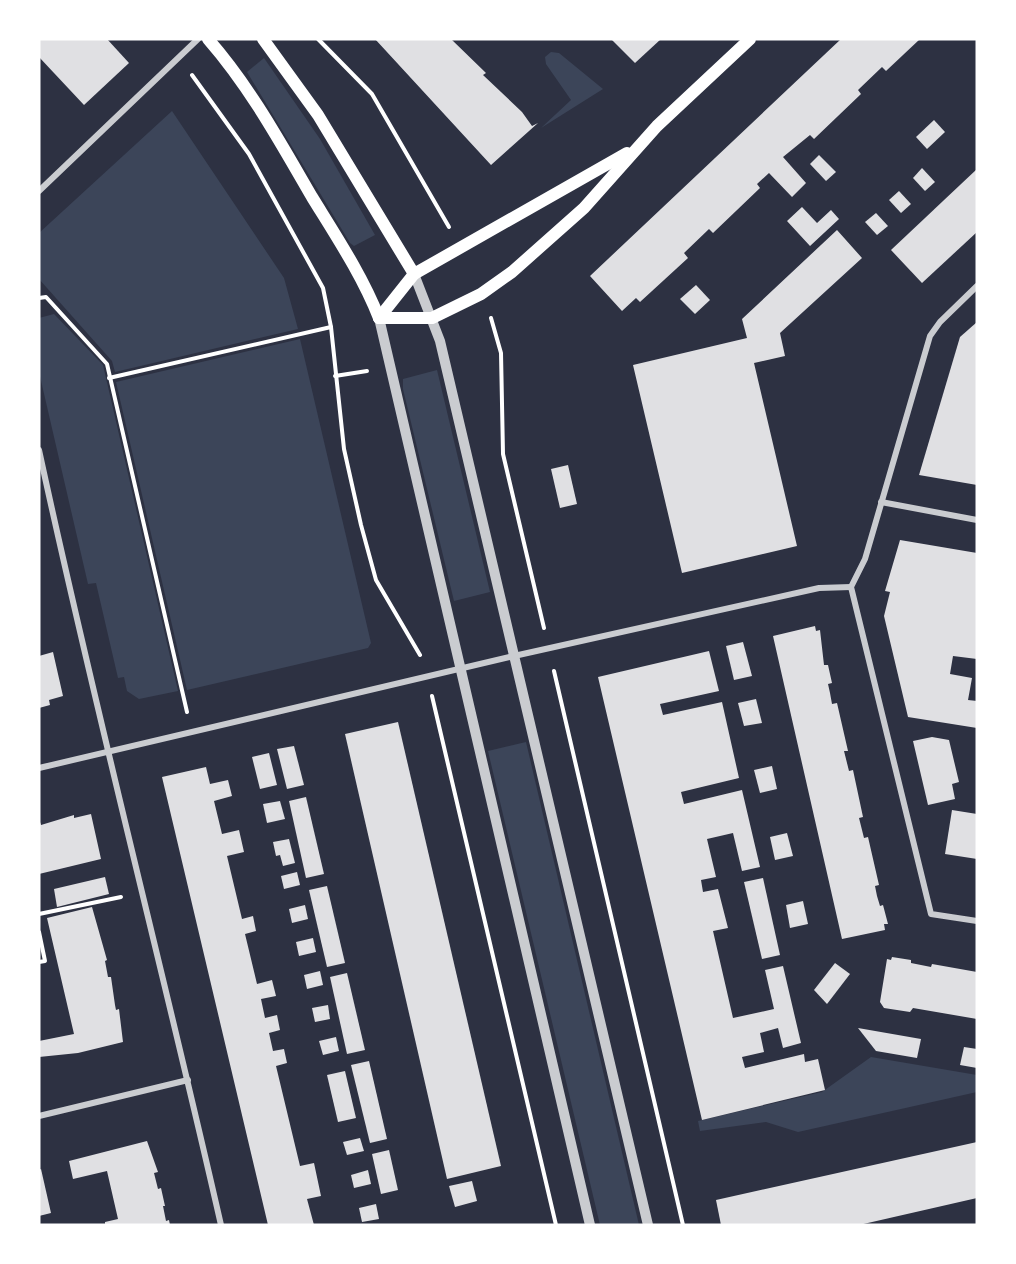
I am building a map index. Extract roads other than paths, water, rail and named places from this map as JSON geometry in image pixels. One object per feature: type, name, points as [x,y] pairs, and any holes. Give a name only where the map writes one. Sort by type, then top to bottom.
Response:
[{"type":"main road","points":[[208,39],[235,70],[254,98],[357,272],[379,318]]},
{"type":"main road","points":[[263,39],[318,115],[414,274]]},
{"type":"main road","points":[[379,318],[432,318],[481,294],[512,272],[584,208],[636,149],[750,39]]},
{"type":"main road","points":[[379,318],[414,274],[636,149]]},
{"type":"street","points":[[39,191],[198,39]]},
{"type":"street","points":[[414,274],[440,341],[514,656],[534,729],[648,1225]]},
{"type":"street","points":[[977,286],[940,322],[930,336],[865,559],[851,587],[931,914],[977,921]]},
{"type":"street","points":[[379,318],[590,1225]]},
{"type":"street","points":[[39,450],[68,585],[110,752],[221,1225]]},
{"type":"street","points":[[881,502],[977,520]]},
{"type":"street","points":[[39,768],[462,671],[549,648],[819,588],[851,587]]},
{"type":"street","points":[[39,1116],[188,1080]]}]
